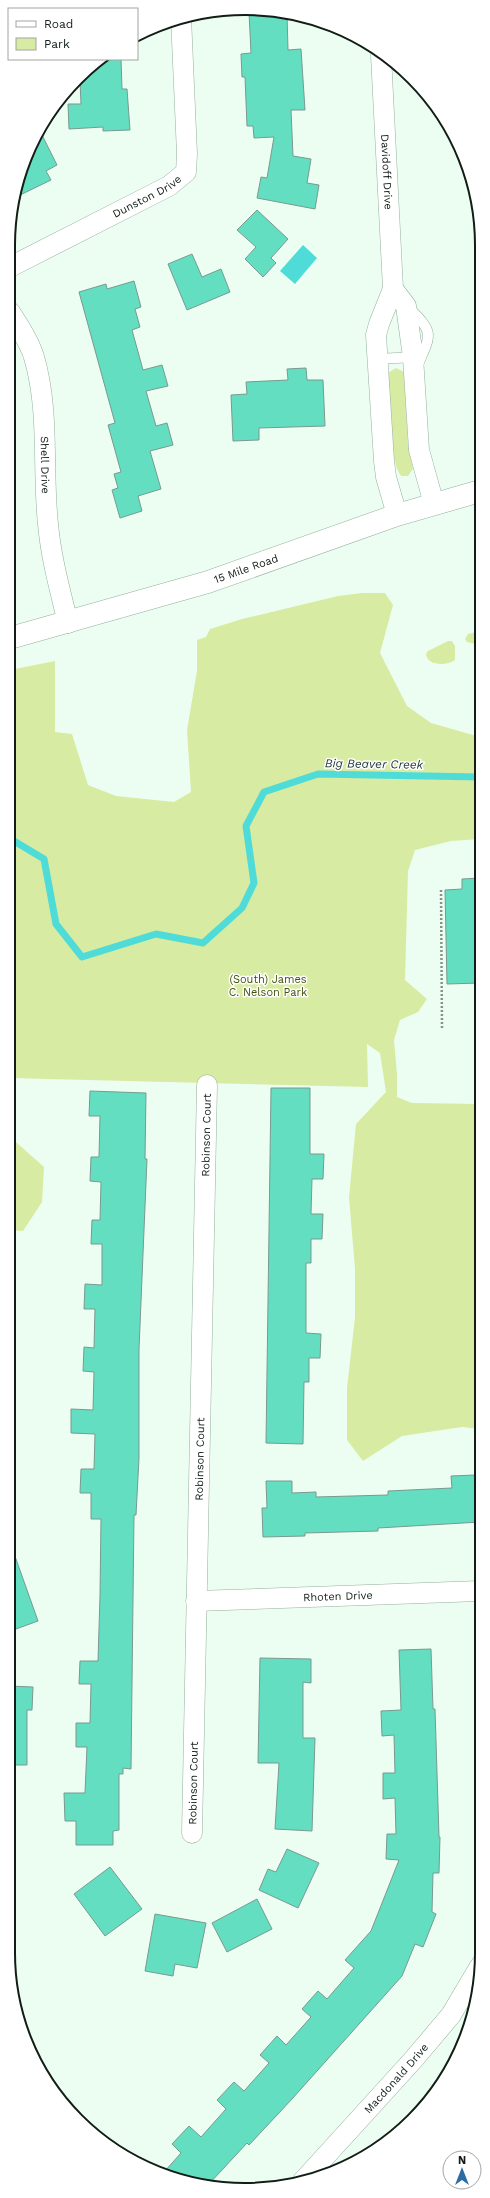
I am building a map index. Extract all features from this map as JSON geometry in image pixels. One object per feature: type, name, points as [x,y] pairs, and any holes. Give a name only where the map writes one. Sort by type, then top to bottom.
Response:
[{"type":"main road","name":"15 Mile Road","points":[[15,637],[68,623],[208,582],[397,515],[475,492]]},
{"type":"street","name":"Dunston Drive","points":[[15,265],[169,186],[186,172],[187,154],[181,24]]},
{"type":"street","name":"Davidoff Drive","points":[[381,60],[393,289],[378,324],[376,335],[384,461],[386,477],[397,515]]},
{"type":"street","points":[[393,289],[406,306],[413,366],[419,450],[434,504]]},
{"type":"street","name":"Shell Drive","points":[[15,320],[25,335],[34,357],[42,398],[48,524],[54,568],[68,623]]},
{"type":"street","name":"Robinson Court","points":[[192,1833],[207,1084]]},
{"type":"street","name":"Rhoten Drive","points":[[196,1601],[475,1591]]},
{"type":"street","name":"Macdonald Drive","points":[[310,2174],[413,2060],[451,2015],[474,1976]]},
{"type":"lane","points":[[378,359],[413,366]]},
{"type":"path","points":[[441,890],[442,1030]]},
{"type":"green space","points":[[396,368],[404,372],[408,444],[413,469],[408,476],[402,476],[398,469],[394,458],[392,444],[388,373]]},
{"type":"green space","name":"(South) James C. Nelson Park","points":[[362,593],[385,593],[393,605],[380,653],[407,706],[431,723],[475,736],[475,839],[451,841],[415,850],[408,871],[405,980],[427,999],[418,1012],[400,1020],[394,1040],[397,1074],[397,1097],[412,1103],[475,1104],[475,1428],[462,1427],[402,1436],[363,1461],[347,1440],[347,1388],[355,1317],[355,1269],[349,1197],[356,1124],[386,1092],[380,1053],[367,1044],[368,1087],[15,1078],[15,669],[55,661],[55,732],[72,734],[88,785],[116,796],[174,802],[191,792],[187,730],[197,671],[197,640],[206,637],[210,629],[242,619],[338,596]]},
{"type":"green space","points":[[475,632],[475,644],[467,642],[465,639],[468,634]]},
{"type":"green space","points":[[448,641],[452,641],[455,646],[455,660],[438,664],[427,658],[426,654],[428,651]]},
{"type":"green space","points":[[15,1141],[44,1167],[42,1202],[23,1231],[15,1230]]},
{"type":"water","points":[[303,245],[317,258],[295,284],[280,271]]},
{"type":"building","points":[[249,15],[287,19],[288,50],[301,49],[305,110],[291,110],[293,156],[311,159],[307,183],[319,185],[315,209],[257,198],[261,177],[267,178],[274,137],[254,138],[253,126],[247,126],[245,77],[242,77],[241,54],[251,53]]},
{"type":"building","points":[[109,60],[121,60],[122,89],[127,89],[130,130],[103,131],[103,127],[69,129],[68,104],[81,104],[80,84],[82,82]]},
{"type":"building","points":[[43,136],[57,165],[46,171],[51,180],[20,195],[27,171]]},
{"type":"building","points":[[257,210],[288,239],[271,258],[276,263],[263,277],[245,259],[256,247],[237,230]]},
{"type":"building","points":[[192,254],[202,277],[221,269],[230,292],[187,310],[168,264]]},
{"type":"building","points":[[134,281],[141,307],[135,309],[140,327],[132,330],[143,370],[162,365],[168,386],[146,391],[156,426],[167,423],[173,445],[150,451],[161,489],[138,496],[142,511],[120,518],[112,490],[118,488],[114,474],[121,472],[108,425],[115,423],[79,292],[106,284],[107,289]]},
{"type":"building","points":[[306,368],[307,380],[323,380],[325,426],[259,428],[259,440],[233,441],[231,395],[247,394],[246,382],[288,380],[287,369]]},
{"type":"building","points":[[475,878],[475,983],[447,984],[445,890],[462,889],[462,879]]},
{"type":"building","points":[[271,1088],[310,1088],[310,1154],[324,1154],[323,1179],[312,1179],[311,1214],[323,1214],[322,1239],[311,1239],[311,1263],[306,1263],[306,1333],[321,1334],[320,1358],[309,1358],[309,1382],[304,1382],[303,1444],[266,1443]]},
{"type":"building","points":[[90,1091],[146,1093],[145,1159],[147,1159],[139,1349],[139,1458],[136,1515],[134,1515],[131,1769],[123,1768],[123,1774],[119,1774],[119,1830],[113,1831],[113,1845],[76,1845],[76,1821],[65,1821],[64,1793],[85,1793],[87,1747],[76,1747],[76,1723],[90,1723],[91,1684],[79,1684],[80,1661],[98,1661],[101,1519],[91,1519],[91,1493],[80,1493],[81,1469],[94,1469],[95,1434],[71,1433],[71,1409],[93,1410],[94,1372],[83,1371],[84,1347],[94,1348],[95,1309],[84,1309],[85,1284],[102,1285],[102,1244],[91,1244],[92,1220],[100,1220],[101,1182],[90,1181],[91,1157],[99,1157],[100,1116],[89,1116]]},
{"type":"building","points":[[475,1475],[475,1522],[378,1528],[378,1531],[305,1533],[305,1536],[263,1537],[262,1508],[267,1508],[266,1481],[292,1481],[292,1493],[316,1492],[316,1497],[388,1495],[388,1491],[452,1488],[451,1476]]},
{"type":"building","points":[[15,1556],[38,1621],[16,1629],[15,1626]]},
{"type":"building","points":[[431,1649],[440,1837],[439,1873],[433,1873],[432,1912],[436,1914],[423,1947],[415,1944],[402,1976],[292,2099],[249,2145],[247,2143],[212,2181],[200,2179],[167,2169],[181,2153],[172,2144],[189,2126],[201,2137],[226,2109],[217,2100],[234,2082],[244,2091],[269,2063],[260,2055],[277,2036],[286,2045],[311,2017],[302,2009],[318,1991],[327,1999],[354,1968],[345,1960],[371,1931],[399,1860],[386,1859],[387,1834],[396,1834],[395,1798],[383,1799],[383,1773],[395,1773],[394,1735],[382,1736],[381,1711],[401,1710],[399,1650]]},
{"type":"building","points":[[260,1658],[311,1659],[311,1683],[303,1682],[303,1738],[315,1738],[312,1831],[275,1829],[279,1763],[258,1763]]},
{"type":"building","points":[[15,1686],[33,1687],[32,1710],[27,1710],[27,1765],[15,1765]]},
{"type":"building","points":[[287,1849],[319,1863],[298,1908],[259,1890],[268,1869],[276,1872]]},
{"type":"building","points":[[110,1867],[142,1909],[105,1936],[74,1894]]},
{"type":"building","points":[[257,1899],[272,1929],[227,1952],[212,1923]]},
{"type":"building","points":[[155,1914],[206,1923],[197,1968],[175,1964],[173,1976],[145,1971]]},
{"type":"waterway","name":"Big Beaver Creek","points":[[15,842],[44,859],[56,924],[82,957],[156,934],[203,943],[242,908],[254,883],[246,826],[264,792],[318,774],[475,777]]}]
